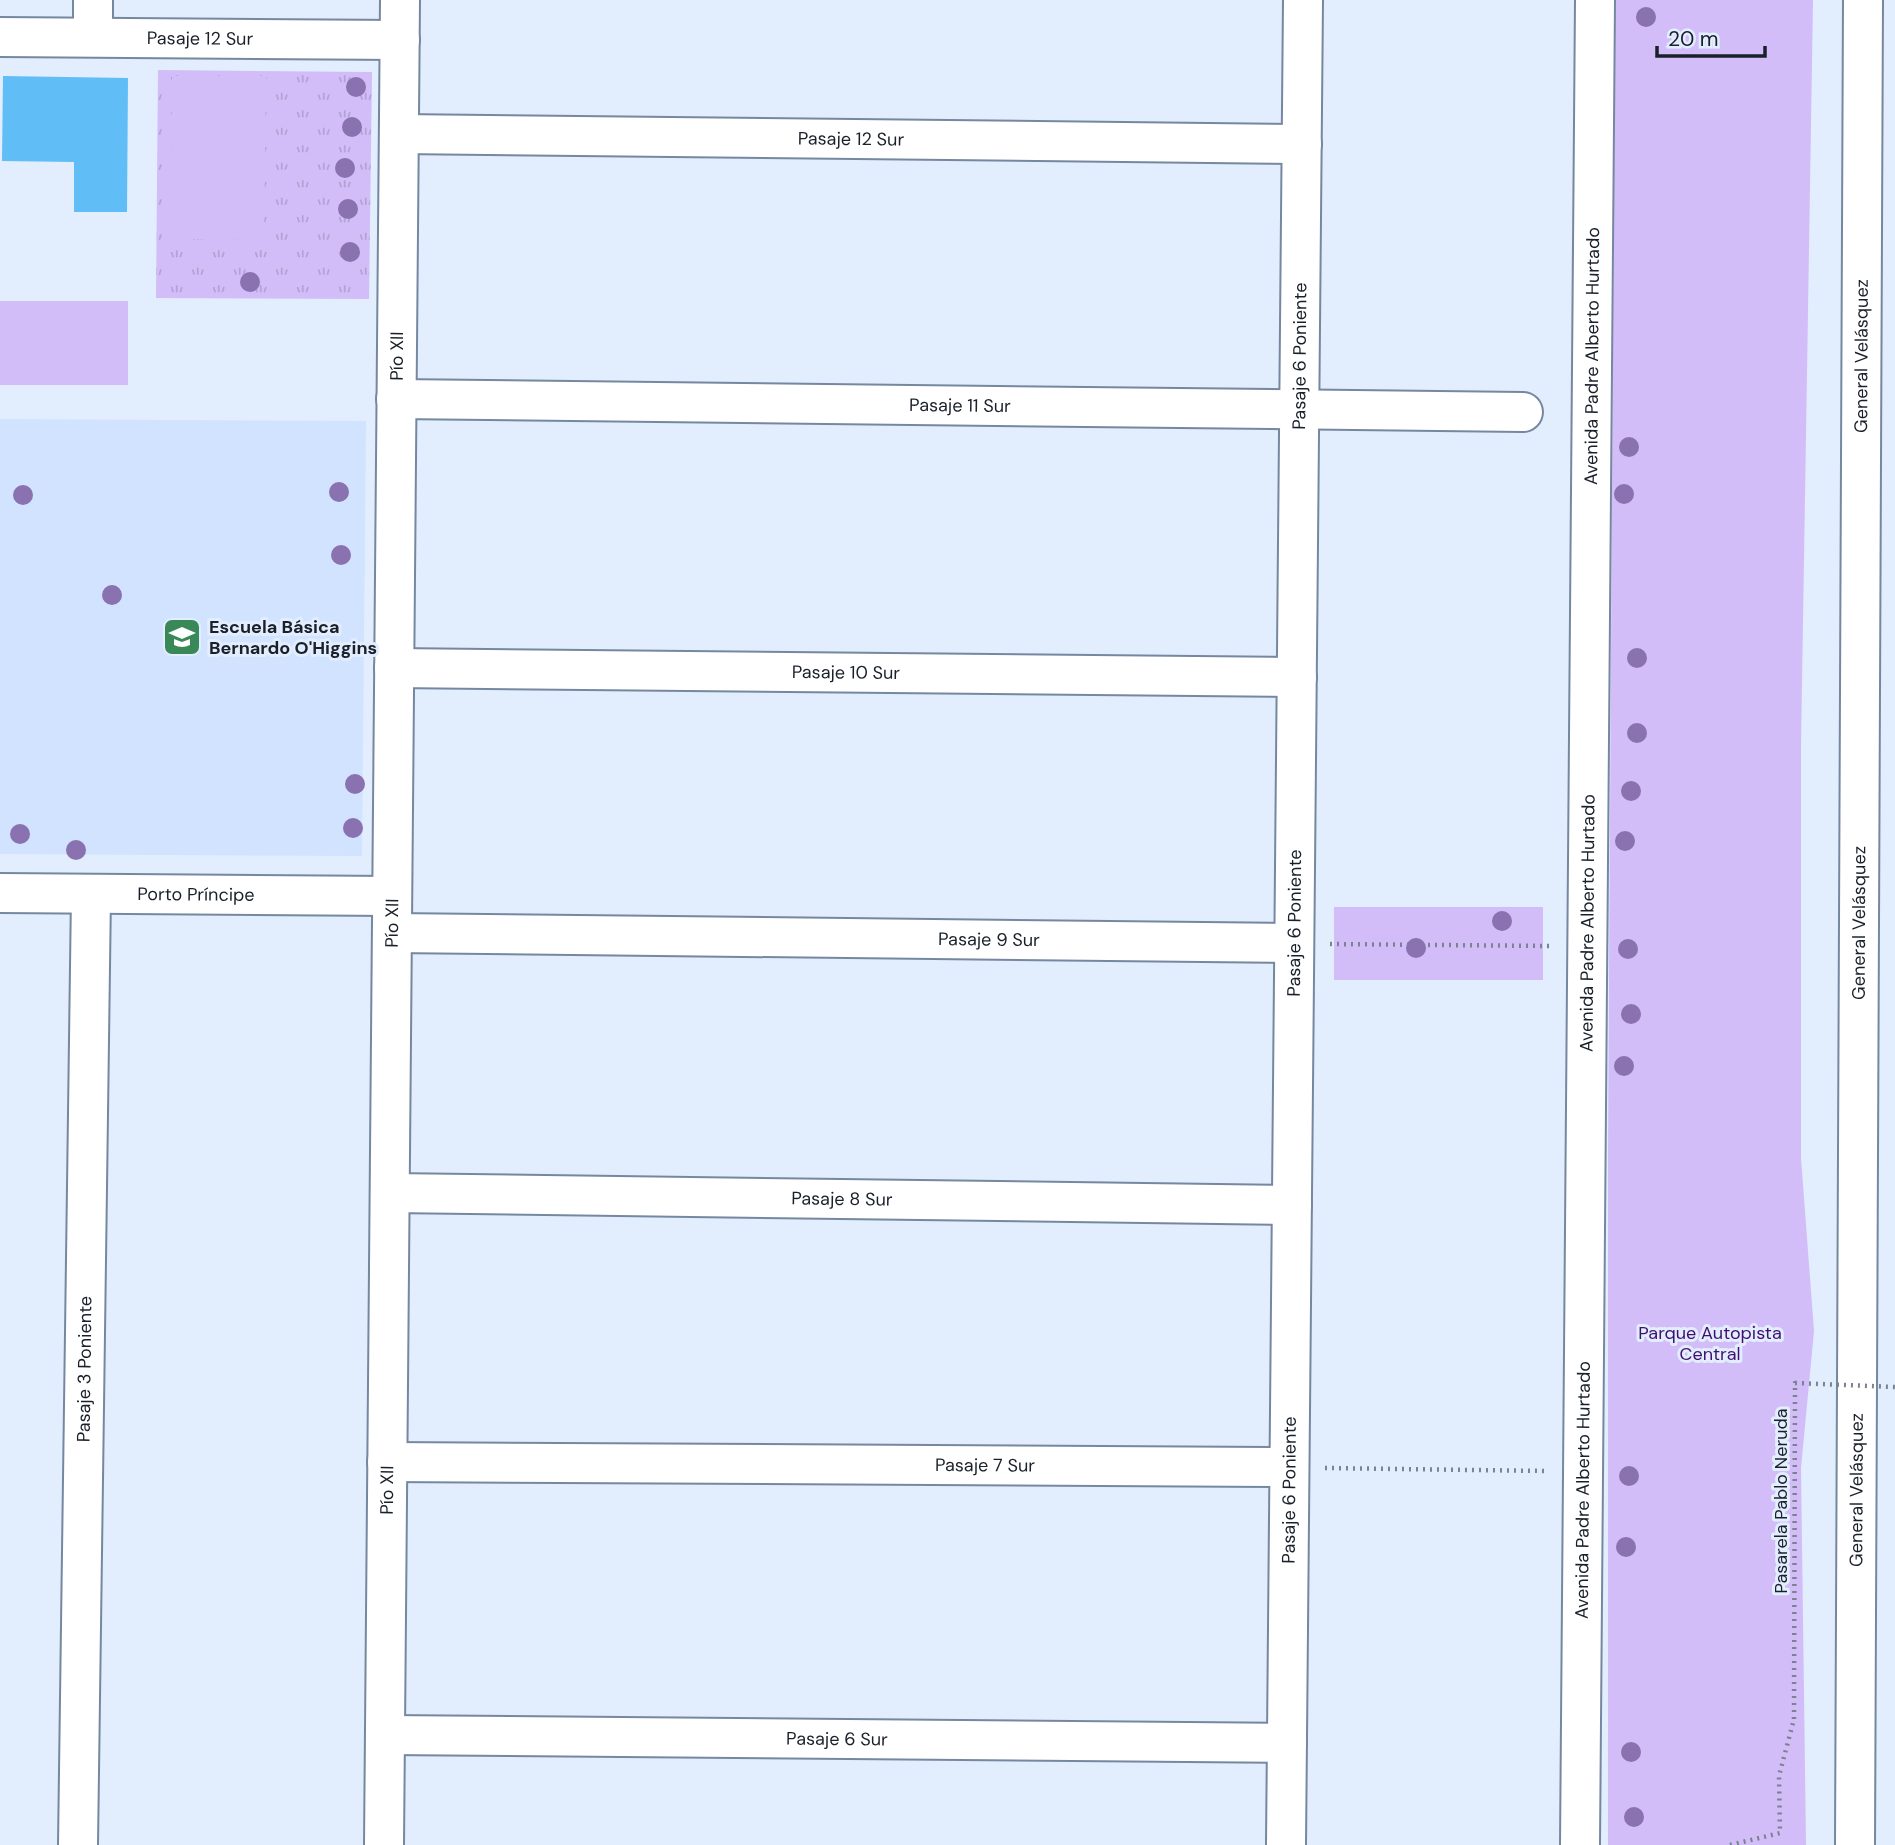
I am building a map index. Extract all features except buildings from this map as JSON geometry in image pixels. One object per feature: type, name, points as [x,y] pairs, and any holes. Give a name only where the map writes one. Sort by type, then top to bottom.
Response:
[{"type":"main road","points":[[93,0],[93,37]]},
{"type":"main road","name":"Pío XII","points":[[384,1845],[400,0]]},
{"type":"main road","name":"Pasaje 6 Poniente","points":[[1286,1845],[1303,0]]},
{"type":"main road","name":"Avenida Padre Alberto Hurtado","points":[[1580,1845],[1595,0]]},
{"type":"main road","name":"General Velásquez","points":[[1855,1845],[1863,0]]},
{"type":"main road","name":"Pasaje 12 Sur","points":[[0,37],[400,40]]},
{"type":"main road","name":"Pasaje 12 Sur","points":[[399,134],[1302,144]]},
{"type":"main road","name":"Pasaje 11 Sur","points":[[396,399],[1523,412]]},
{"type":"main road","name":"Pasaje 10 Sur","points":[[394,668],[1297,677]]},
{"type":"main road","name":"Porto Príncipe","points":[[0,893],[91,894],[392,915]]},
{"type":"main road","name":"Pasaje 3 Poniente","points":[[78,1845],[91,894]]},
{"type":"main road","name":"Pasaje 9 Sur","points":[[392,915],[1294,943]]},
{"type":"main road","name":"Pasaje 8 Sur","points":[[390,1193],[1292,1205]]},
{"type":"main road","name":"Pasaje 7 Sur","points":[[387,1462],[1289,1467]]},
{"type":"main road","name":"Pasaje 6 Sur","points":[[385,1735],[1287,1743]]},
{"type":"path","points":[[1294,943],[1587,946]]},
{"type":"path","name":"Pasarela Pablo Neruda","points":[[1730,1845],[1780,1833],[1779,1776],[1794,1719],[1795,1383],[1895,1387]]},
{"type":"path","points":[[1289,1467],[1583,1471]]},
{"type":"shaded area","name":"Escuela Básica Bernardo O'Higgins","points":[[0,419],[366,421],[362,856],[0,854]]},
{"type":"green space","name":"Parque Autopista Central","points":[[1615,0],[1813,0],[1801,745],[1801,1158],[1814,1331],[1801,1468],[1806,1845],[1608,1845],[1608,1150]]},
{"type":"green space","points":[[158,70],[372,72],[369,299],[156,298]]},
{"type":"green space","points":[[172,76],[266,76],[264,240],[170,239]]},
{"type":"green space","points":[[0,301],[128,301],[128,385],[0,385]]},
{"type":"green space","points":[[1334,907],[1543,907],[1543,980],[1334,980]]},
{"type":"place","name":"Escuela Básica Bernardo O'Higgins","points":[[182,637]]}]
